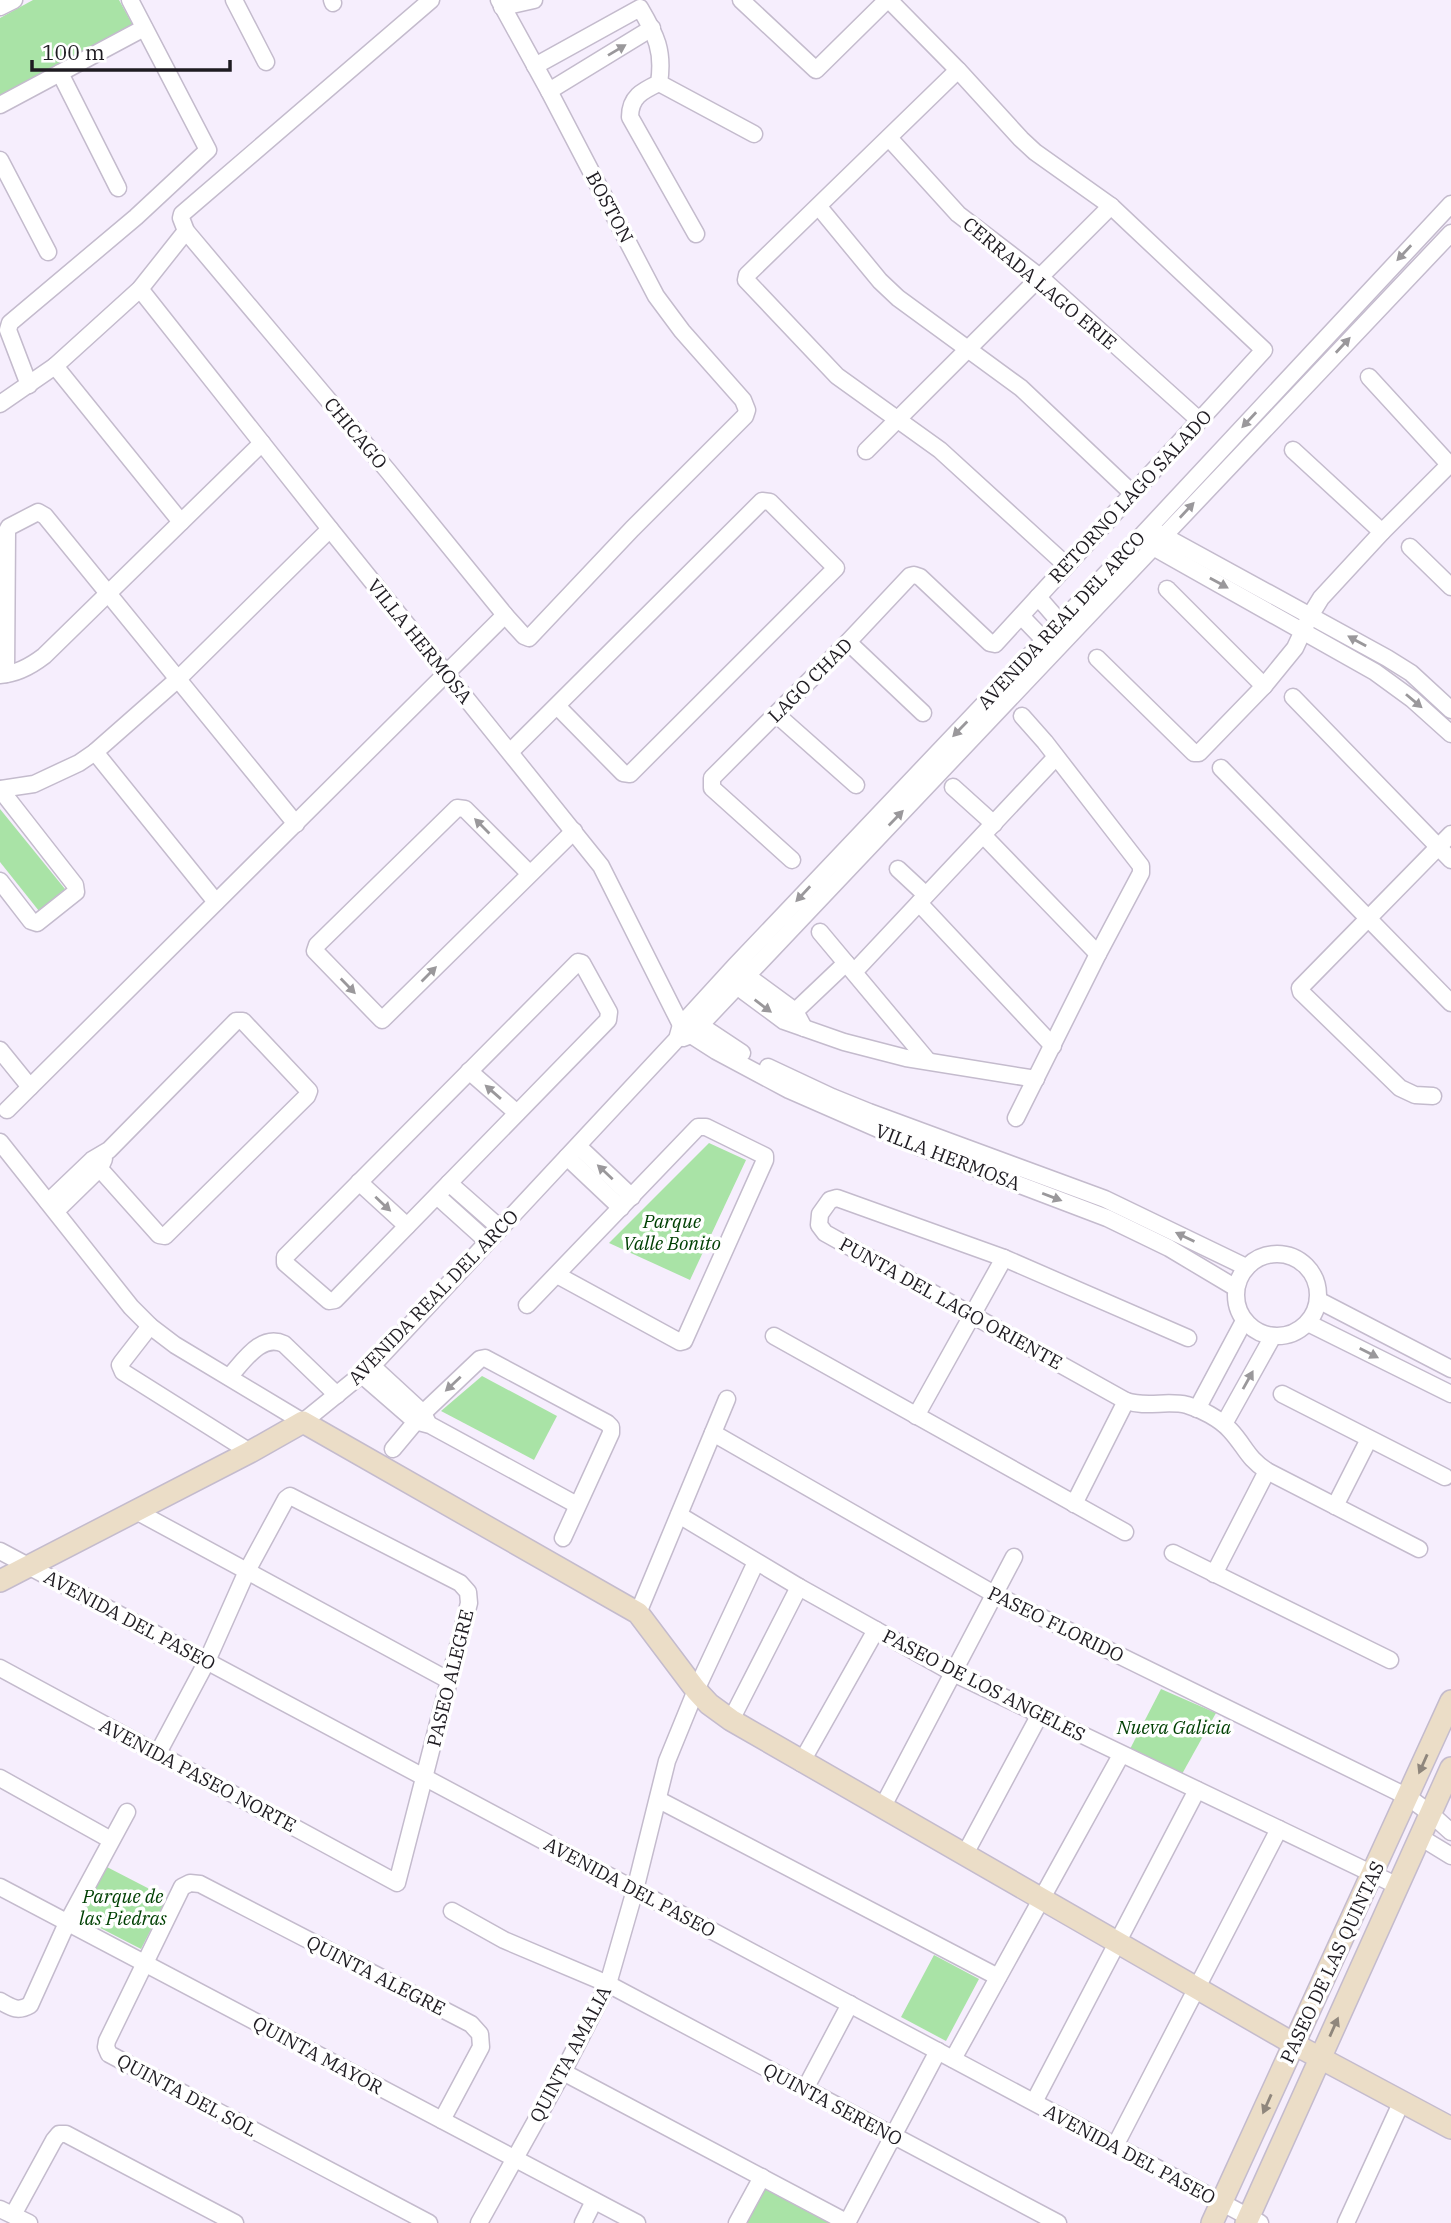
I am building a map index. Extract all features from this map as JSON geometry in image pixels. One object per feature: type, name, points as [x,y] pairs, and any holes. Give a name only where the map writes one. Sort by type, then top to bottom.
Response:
[{"type":"street","points":[[0,7],[14,0]]},
{"type":"street","points":[[29,385],[8,330],[10,323],[136,218],[208,150],[130,0]]},
{"type":"street","points":[[234,0],[266,62]]},
{"type":"street","points":[[0,404],[55,366],[140,289],[186,231],[182,214],[431,0]]},
{"type":"street","points":[[500,4],[534,0]]},
{"type":"street","points":[[741,0],[816,70],[888,0],[958,70],[1021,139],[1111,206],[866,451]]},
{"type":"street","name":"BOSTON","points":[[500,4],[549,91],[656,296],[682,331],[747,405],[746,415],[632,530],[531,638],[524,636]]},
{"type":"street","points":[[535,66],[640,8],[660,48],[662,65],[659,83]]},
{"type":"street","points":[[0,104],[144,28]]},
{"type":"street","points":[[549,91],[652,29]]},
{"type":"street","points":[[958,70],[747,275],[747,282],[837,376],[940,450],[1066,565]]},
{"type":"street","points":[[60,73],[118,188]]},
{"type":"street","points":[[659,83],[754,134]]},
{"type":"street","points":[[659,83],[636,96],[630,107],[630,117],[696,234]]},
{"type":"street","name":"CERRADA LAGO ERIE","points":[[889,138],[958,214],[1040,277],[1199,420]]},
{"type":"street","points":[[0,160],[48,251]]},
{"type":"street","name":"AVENIDA REAL DEL ARCO","points":[[0,1581],[303,1422],[367,1371],[573,1152],[685,1025],[736,977],[872,831],[1044,639],[1451,204]]},
{"type":"street","name":"RETORNO LAGO SALADO","points":[[995,644],[1263,352],[1263,348],[1111,206]]},
{"type":"street","points":[[819,207],[880,281],[898,298],[1021,388],[1132,493]]},
{"type":"street","name":"CHICAGO","points":[[186,231],[524,636]]},
{"type":"street","name":"AVENIDA REAL DEL ARCO","points":[[872,831],[1055,652],[1451,233]]},
{"type":"street","name":"VILLA HERMOSA","points":[[140,289],[574,831],[610,882],[685,1025],[744,1067],[864,1124],[1107,1218],[1169,1248],[1236,1288]]},
{"type":"street","points":[[1369,291],[1382,304]]},
{"type":"street","points":[[55,366],[181,522]]},
{"type":"street","points":[[1097,658],[1194,753],[1199,753],[1264,686],[1295,648],[1321,598],[1448,464],[1369,377]]},
{"type":"street","points":[[262,443],[108,592],[44,656],[31,665],[3,675],[7,531],[9,527],[38,512],[43,514],[108,592],[296,824]]},
{"type":"street","points":[[1293,450],[1382,532]]},
{"type":"street","points":[[510,752],[556,706],[762,501],[770,502],[835,566],[834,572],[630,774],[623,773],[556,706]]},
{"type":"street","points":[[0,881],[31,921],[37,923],[76,892],[75,885],[0,789],[34,784],[79,763],[95,752],[178,679],[330,529]]},
{"type":"street","points":[[1143,533],[1307,623],[1399,665],[1451,710]]},
{"type":"street","points":[[1410,548],[1451,587]]},
{"type":"street","name":"LAGO CHAD","points":[[792,860],[711,784],[712,778],[914,575],[920,577],[990,643],[995,644]]},
{"type":"street","points":[[1167,589],[1264,686]]},
{"type":"street","points":[[1038,597],[1071,635]]},
{"type":"street","points":[[6,1110],[505,615]]},
{"type":"street","points":[[1021,616],[1055,652]]},
{"type":"street","points":[[1307,623],[1395,685],[1451,734]]},
{"type":"street","points":[[848,642],[923,713]]},
{"type":"street","points":[[1293,697],[1451,860]]},
{"type":"street","points":[[776,714],[856,785]]},
{"type":"street","points":[[1016,1118],[1098,954],[1140,878],[1141,866],[1022,716]]},
{"type":"street","points":[[95,752],[216,902]]},
{"type":"street","points":[[790,1016],[850,967],[922,899],[1056,757]]},
{"type":"street","points":[[1221,768],[1451,1003]]},
{"type":"street","points":[[953,787],[1098,954]]},
{"type":"street","points":[[530,874],[465,809],[457,808],[317,945],[315,951],[382,1020],[574,831]]},
{"type":"street","points":[[1433,1097],[1415,1095],[1400,1088],[1300,990],[1451,834]]},
{"type":"street","points":[[898,869],[1053,1046]]},
{"type":"street","points":[[820,932],[928,1061]]},
{"type":"street","points":[[578,962],[582,963],[610,1017],[517,1112],[333,1302],[285,1263],[285,1257],[359,1182],[578,962]]},
{"type":"street","points":[[736,977],[804,1028],[881,1053],[1036,1079]]},
{"type":"street","points":[[52,1206],[236,1021],[243,1021],[308,1087],[307,1096],[165,1236],[159,1235],[96,1164]]},
{"type":"street","name":"VILLA HERMOSA","points":[[685,1025],[832,1097],[1105,1199],[1246,1267]]},
{"type":"street","points":[[0,1050],[30,1087]]},
{"type":"street","points":[[469,1071],[517,1112]]},
{"type":"street","points":[[527,1305],[695,1129],[701,1126],[765,1156],[684,1341],[680,1342],[557,1275]]},
{"type":"street","points":[[0,1142],[131,1307],[149,1326],[175,1345],[303,1422],[638,1613],[696,1690],[731,1720],[1294,2044],[1451,2128]]},
{"type":"street","points":[[573,1152],[627,1203]]},
{"type":"street","points":[[359,1182],[407,1226]]},
{"type":"street","points":[[449,1183],[500,1228]]},
{"type":"street","points":[[437,1196],[487,1241]]},
{"type":"street","name":"PUNTA DEL LAGO ORIENTE","points":[[1188,1338],[1004,1258],[837,1198],[824,1205],[820,1214],[819,1225],[825,1233],[1126,1401],[1145,1405],[1185,1405],[1197,1409]]},
{"type":"street","points":[[1271,1254],[1289,1256],[1306,1266],[1315,1281],[1318,1300],[1308,1322],[1292,1334],[1273,1336],[1257,1331],[1244,1321],[1237,1305],[1236,1288],[1246,1267],[1271,1254]]},
{"type":"street","points":[[916,1416],[1004,1258]]},
{"type":"street","points":[[1318,1300],[1451,1369]]},
{"type":"street","points":[[1244,1321],[1197,1409],[1224,1424],[1248,1457],[1267,1471],[1419,1549]]},
{"type":"street","points":[[1308,1322],[1451,1394]]},
{"type":"street","points":[[149,1326],[122,1362],[123,1372],[250,1452]]},
{"type":"street","points":[[775,1336],[1125,1532]]},
{"type":"street","points":[[1224,1424],[1273,1336]]},
{"type":"street","points":[[229,1377],[261,1343],[278,1341],[337,1395]]},
{"type":"street","points":[[393,1449],[480,1359],[485,1358],[611,1427],[611,1433],[563,1538]]},
{"type":"street","points":[[367,1371],[423,1420],[577,1505]]},
{"type":"street","points":[[1282,1394],[1445,1477]]},
{"type":"street","points":[[638,1613],[727,1399]]},
{"type":"street","points":[[1074,1504],[1126,1401]]},
{"type":"street","name":"PASEO FLORIDO","points":[[713,1433],[994,1594],[1408,1797],[1451,1832]]},
{"type":"street","points":[[1335,1506],[1370,1439]]},
{"type":"street","points":[[1214,1574],[1267,1471]]},
{"type":"street","name":"PASEO ALEGRE","points":[[247,1571],[286,1499],[291,1496],[464,1587],[470,1598],[397,1883]]},
{"type":"street","points":[[136,1511],[448,1680]]},
{"type":"street","name":"PASEO DE LOS ANGELES","points":[[680,1515],[799,1587],[953,1673],[1398,1886]]},
{"type":"street","name":"AVENIDA DEL PASEO","points":[[0,1551],[1252,2221]]},
{"type":"street","points":[[1173,1553],[1390,1660]]},
{"type":"street","points":[[882,1808],[1014,1557]]},
{"type":"street","name":"QUINTA AMALIA","points":[[479,2223],[563,2072],[608,1984],[659,1800],[667,1761],[696,1690],[756,1562]]},
{"type":"street","points":[[158,1753],[206,1661],[247,1571]]},
{"type":"street","points":[[731,1720],[799,1587]]},
{"type":"street","points":[[802,1763],[876,1630]]},
{"type":"street","name":"AVENIDA PASEO NORTE","points":[[0,1668],[397,1883]]},
{"type":"street","name":"PASEO DE LAS QUINTAS","points":[[1212,2223],[1451,1701]]},
{"type":"street","points":[[965,1854],[1040,1716]]},
{"type":"street","points":[[563,2072],[848,2223],[894,2136],[998,1977],[1121,1755]]},
{"type":"street","name":"PASEO DE LAS QUINTAS","points":[[1252,2221],[1320,2058],[1451,1768]]},
{"type":"street","points":[[0,1777],[111,1840]]},
{"type":"street","points":[[1034,2102],[1197,1790]]},
{"type":"street","points":[[659,1800],[998,1977]]},
{"type":"street","points":[[7,2005],[22,2009],[30,2005],[67,1923],[128,1812]]},
{"type":"street","points":[[1115,2146],[1279,1829]]},
{"type":"street","points":[[1420,1837],[1451,1856]]},
{"type":"street","name":"QUINTA ALEGRE","points":[[182,1887],[190,1883],[200,1884],[471,2024],[480,2034],[481,2047],[442,2120]]},
{"type":"street","name":"QUINTA MAYOR","points":[[0,1887],[636,2223]]},
{"type":"street","name":"QUINTA DEL SOL","points":[[182,1887],[107,2041],[109,2054],[429,2223]]},
{"type":"street","points":[[452,1911],[503,1940],[608,1984]]},
{"type":"street","name":"QUINTA SERENO","points":[[608,1984],[1058,2223]]},
{"type":"street","points":[[805,2089],[850,2004]]},
{"type":"street","points":[[1346,2223],[1402,2101]]},
{"type":"street","points":[[29,2223],[6,2211],[54,2140],[59,2134],[66,2134],[235,2223]]},
{"type":"street","points":[[737,2223],[762,2177]]},
{"type":"street","points":[[583,2223],[594,2201]]},
{"type":"green space","points":[[33,0],[119,0],[134,27],[0,100],[0,18]]},
{"type":"green space","points":[[0,809],[65,889],[39,911],[0,862]]},
{"type":"green space","name":"Parque Valle Bonito","points":[[709,1143],[746,1160],[690,1280],[609,1243]]},
{"type":"green space","points":[[482,1376],[557,1416],[534,1460],[441,1411]]},
{"type":"green space","name":"Nueva Galicia","points":[[1161,1689],[1216,1713],[1182,1774],[1130,1749]]},
{"type":"green space","name":"Parque de las Piedras","points":[[105,1866],[167,1898],[141,1949],[79,1917]]},
{"type":"green space","points":[[934,1955],[979,1979],[946,2041],[901,2017]]},
{"type":"green space","points":[[766,2184],[832,2223],[745,2223]]}]
